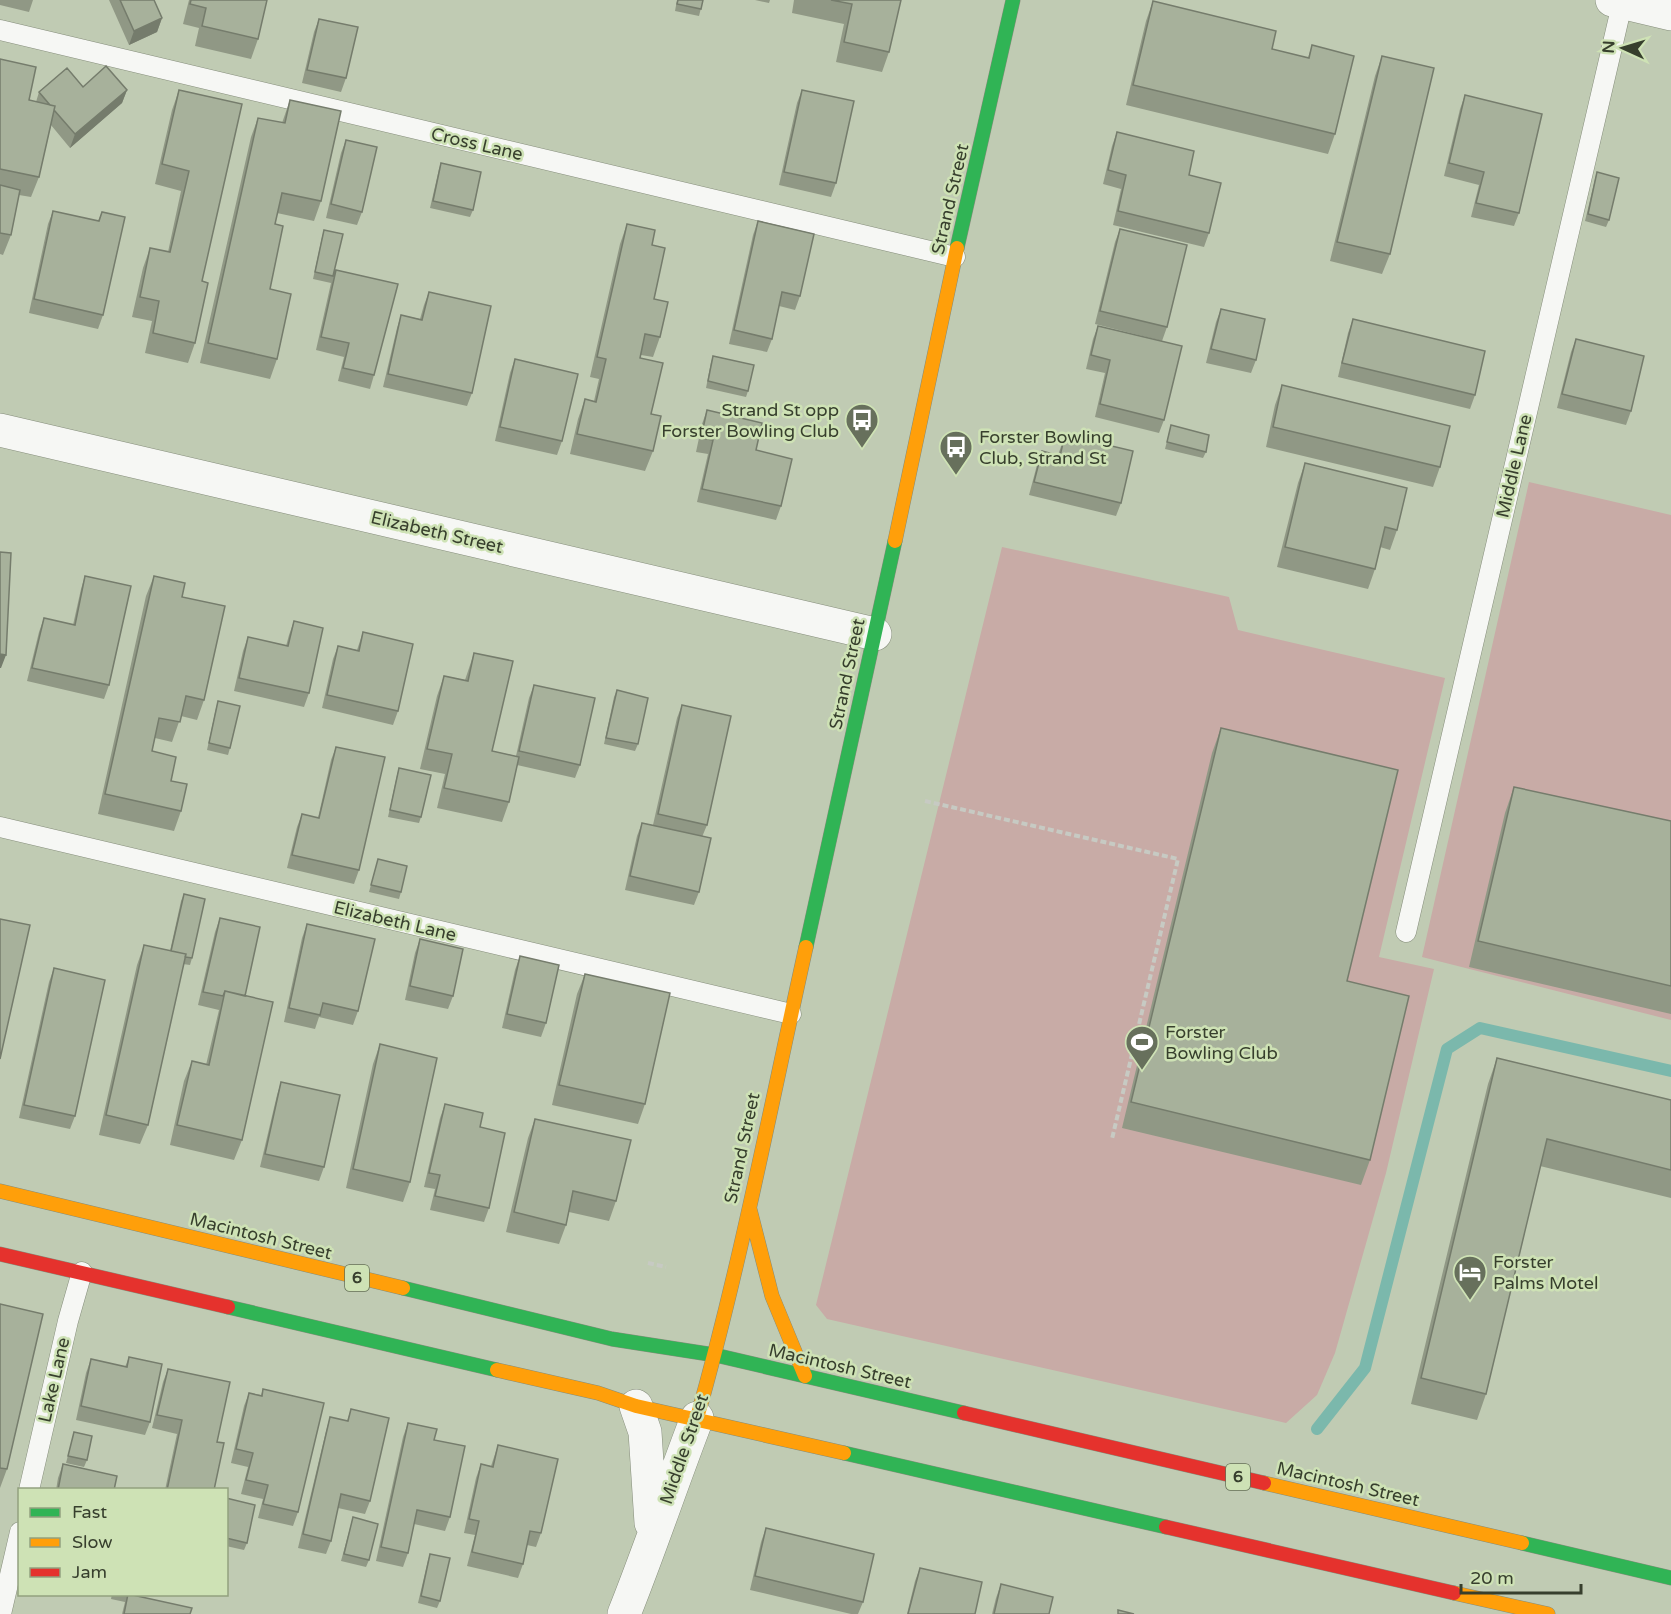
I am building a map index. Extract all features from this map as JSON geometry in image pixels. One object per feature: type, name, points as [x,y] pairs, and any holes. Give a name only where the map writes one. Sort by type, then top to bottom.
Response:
[{"type":"main road","name":"Strand Street","points":[[715,1355],[1013,0]]},
{"type":"main road","name":"Macintosh Street","points":[[0,1191],[612,1339],[715,1355],[1671,1578]]},
{"type":"main road","points":[[748,1206],[772,1296],[805,1376]]},
{"type":"main road","points":[[0,1254],[598,1393],[636,1406],[697,1418],[1548,1614]]},
{"type":"main road","name":"Middle Street","points":[[697,1418],[715,1355]]},
{"type":"street","points":[[1619,1],[1671,14]]},
{"type":"street","name":"Elizabeth Street","points":[[0,430],[875,634]]},
{"type":"street","name":"Middle Street","points":[[636,1406],[645,1432],[653,1543]]},
{"type":"street","name":"Middle Street","points":[[624,1614],[653,1543],[667,1495],[697,1418]]},
{"type":"lane","name":"Middle Lane","points":[[1406,932],[1619,1]]},
{"type":"lane","name":"Cross Lane","points":[[0,30],[955,257]]},
{"type":"lane","name":"Elizabeth Lane","points":[[0,827],[791,1014]]},
{"type":"lane","name":"Lake Lane","points":[[29,1488],[68,1321],[82,1272]]},
{"type":"lane","points":[[1,1614],[18,1541]]},
{"type":"path","points":[[925,801],[1178,859],[1113,1139]]},
{"type":"path","points":[[648,1263],[666,1267]]},
{"type":"shaded area","points":[[1529,482],[1671,515],[1671,1020],[1422,957]]},
{"type":"shaded area","name":"Forster Bowling Club","points":[[1002,547],[1229,597],[1238,630],[1445,678],[1379,957],[1434,969],[1386,1173],[1335,1353],[1317,1395],[1286,1423],[827,1319],[816,1305]]},
{"type":"building","points":[[120,0],[154,0],[162,18],[134,31]]},
{"type":"building","points":[[191,0],[267,0],[258,39],[202,26],[206,8],[190,4]]},
{"type":"building","points":[[678,0],[703,0],[701,9],[677,4]]},
{"type":"building","points":[[831,0],[901,0],[889,52],[844,42],[852,4]]},
{"type":"building","points":[[1153,1],[1276,31],[1272,49],[1309,58],[1312,45],[1354,56],[1335,134],[1133,85]]},
{"type":"building","points":[[319,19],[358,27],[346,78],[307,70]]},
{"type":"building","points":[[1382,56],[1434,68],[1390,254],[1337,242]]},
{"type":"building","points":[[0,59],[36,67],[29,100],[55,106],[39,177],[0,169]]},
{"type":"building","points":[[106,66],[127,90],[75,134],[54,110],[55,106],[50,105],[39,92],[67,68],[83,87]]},
{"type":"building","points":[[179,90],[242,104],[202,281],[208,283],[195,343],[153,333],[159,301],[140,297],[150,248],[170,252],[189,171],[162,164]]},
{"type":"building","points":[[802,90],[854,101],[836,183],[784,172]]},
{"type":"building","points":[[1465,95],[1542,114],[1519,213],[1476,203],[1484,172],[1449,163]]},
{"type":"building","points":[[290,100],[341,111],[321,201],[282,193],[275,224],[283,226],[270,289],[291,294],[277,359],[208,343],[258,118],[285,123]]},
{"type":"building","points":[[1117,132],[1194,151],[1189,175],[1221,183],[1209,233],[1118,211],[1126,175],[1108,170]]},
{"type":"building","points":[[346,140],[377,147],[362,212],[331,204]]},
{"type":"building","points":[[441,163],[481,172],[473,210],[433,201]]},
{"type":"building","points":[[1597,172],[1619,178],[1609,220],[1588,214]]},
{"type":"building","points":[[0,185],[20,190],[11,235],[0,233]]},
{"type":"building","points":[[53,211],[99,221],[102,212],[125,217],[103,315],[34,299]]},
{"type":"building","points":[[758,221],[814,234],[800,296],[782,292],[772,339],[734,330]]},
{"type":"building","points":[[627,224],[655,230],[652,245],[665,248],[654,299],[668,302],[660,337],[645,334],[640,358],[663,363],[651,414],[661,416],[653,451],[577,434],[585,399],[596,402],[606,359],[597,357]]},
{"type":"building","points":[[1120,229],[1187,245],[1167,327],[1100,311]]},
{"type":"building","points":[[324,230],[343,234],[333,276],[315,272]]},
{"type":"building","points":[[336,270],[398,284],[374,375],[343,368],[349,343],[321,337]]},
{"type":"building","points":[[429,292],[491,306],[472,393],[388,374],[401,315],[422,320]]},
{"type":"building","points":[[1221,309],[1265,319],[1256,360],[1211,349]]},
{"type":"building","points":[[1353,319],[1485,351],[1475,395],[1342,363]]},
{"type":"building","points":[[1098,326],[1182,346],[1164,420],[1100,404],[1110,360],[1091,355]]},
{"type":"building","points":[[1576,339],[1644,356],[1631,411],[1562,394]]},
{"type":"building","points":[[713,356],[754,365],[748,391],[708,381]]},
{"type":"building","points":[[515,359],[578,374],[562,441],[500,427]]},
{"type":"building","points":[[1282,385],[1450,426],[1440,467],[1273,427]]},
{"type":"building","points":[[707,410],[762,423],[756,450],[792,459],[781,506],[702,489],[713,440],[701,438]]},
{"type":"building","points":[[1171,425],[1209,435],[1206,452],[1167,442]]},
{"type":"building","points":[[1065,435],[1133,451],[1121,503],[1034,482],[1042,451],[1060,456]]},
{"type":"building","points":[[1305,463],[1407,488],[1397,530],[1385,527],[1375,569],[1285,547]]},
{"type":"building","points":[[0,552],[11,553],[6,655],[0,654]]},
{"type":"building","points":[[85,576],[131,586],[109,685],[32,668],[44,618],[75,625]]},
{"type":"building","points":[[154,576],[185,583],[182,597],[225,606],[204,700],[186,696],[180,722],[159,718],[152,751],[176,757],[171,781],[187,784],[181,811],[105,794]]},
{"type":"building","points":[[294,621],[323,628],[309,693],[239,678],[248,637],[288,646]]},
{"type":"building","points":[[363,632],[413,644],[398,711],[327,695],[338,646],[359,651]]},
{"type":"building","points":[[474,653],[513,661],[492,751],[519,757],[509,802],[444,788],[452,754],[427,749],[444,676],[468,681]]},
{"type":"building","points":[[534,685],[595,698],[580,765],[519,751]]},
{"type":"building","points":[[617,690],[648,698],[638,744],[606,738]]},
{"type":"building","points":[[218,701],[240,706],[230,748],[209,743]]},
{"type":"building","points":[[682,705],[731,716],[707,825],[658,814]]},
{"type":"building","points":[[1221,728],[1398,770],[1347,981],[1409,996],[1370,1160],[1131,1102]]},
{"type":"building","points":[[336,747],[385,757],[359,870],[292,855],[302,814],[319,818]]},
{"type":"building","points":[[399,768],[431,775],[421,817],[390,810]]},
{"type":"building","points":[[1514,787],[1671,821],[1671,986],[1478,941]]},
{"type":"building","points":[[642,823],[711,838],[699,892],[630,876]]},
{"type":"building","points":[[378,859],[407,866],[401,892],[371,885]]},
{"type":"building","points":[[184,894],[205,899],[192,958],[185,957],[186,954],[171,951]]},
{"type":"building","points":[[220,918],[260,927],[245,996],[225,991],[223,996],[203,992]]},
{"type":"building","points":[[0,919],[30,925],[0,1059]]},
{"type":"building","points":[[307,924],[375,939],[358,1011],[323,1003],[320,1015],[289,1008]]},
{"type":"building","points":[[420,939],[463,949],[453,996],[410,986]]},
{"type":"building","points":[[144,945],[186,954],[148,1125],[106,1115]]},
{"type":"building","points":[[520,956],[559,965],[546,1023],[507,1014]]},
{"type":"building","points":[[54,968],[105,980],[75,1116],[24,1105]]},
{"type":"building","points":[[585,974],[670,993],[645,1104],[559,1085]]},
{"type":"building","points":[[225,991],[273,1002],[242,1140],[177,1125],[192,1061],[209,1065]]},
{"type":"building","points":[[380,1044],[437,1058],[410,1182],[353,1169]]},
{"type":"building","name":"Forster Palms Motel","points":[[1497,1058],[1671,1100],[1671,1170],[1547,1139],[1486,1394],[1421,1378]]},
{"type":"building","points":[[281,1082],[340,1095],[324,1167],[265,1154]]},
{"type":"building","points":[[445,1104],[483,1113],[480,1127],[505,1133],[489,1208],[435,1196],[440,1175],[429,1173]]},
{"type":"building","points":[[535,1119],[631,1140],[616,1201],[573,1191],[566,1225],[514,1212]]},
{"type":"building","points":[[0,1304],[43,1314],[7,1469],[0,1468]]},
{"type":"building","points":[[129,1357],[162,1364],[150,1422],[81,1406],[91,1359],[127,1367]]},
{"type":"building","points":[[168,1369],[230,1382],[217,1442],[224,1443],[214,1488],[167,1488],[182,1420],[157,1415]]},
{"type":"building","points":[[263,1389],[324,1403],[298,1512],[263,1504],[268,1485],[246,1480],[253,1453],[236,1449],[249,1393],[262,1396]]},
{"type":"building","points":[[351,1409],[389,1418],[370,1501],[341,1494],[331,1541],[303,1534],[330,1417],[348,1421]]},
{"type":"building","points":[[408,1423],[437,1429],[434,1440],[465,1446],[450,1517],[417,1510],[408,1553],[381,1547]]},
{"type":"building","points":[[74,1432],[92,1436],[87,1460],[68,1456]]},
{"type":"building","points":[[498,1445],[558,1459],[541,1533],[530,1531],[523,1564],[472,1552],[479,1521],[469,1519],[481,1464],[493,1467]]},
{"type":"building","points":[[63,1464],[117,1476],[114,1488],[58,1488]]},
{"type":"building","points":[[228,1498],[255,1505],[247,1543],[228,1538]]},
{"type":"building","points":[[353,1517],[378,1524],[369,1560],[344,1554]]},
{"type":"building","points":[[766,1528],[874,1554],[863,1602],[755,1576]]},
{"type":"building","points":[[430,1554],[450,1558],[440,1601],[421,1596]]},
{"type":"building","points":[[920,1568],[982,1582],[975,1614],[908,1614]]},
{"type":"building","points":[[1001,1584],[1053,1597],[1049,1614],[994,1614]]},
{"type":"building","points":[[128,1596],[192,1608],[190,1614],[124,1614]]},
{"type":"building","points":[[1118,1610],[1134,1614],[1118,1614]]},
{"type":"waterway","points":[[1317,1429],[1365,1368],[1447,1049],[1480,1028],[1671,1071]]},
{"type":"traffic: fast","points":[[957,248],[1013,0]]},
{"type":"traffic: fast","points":[[806,947],[895,541]]},
{"type":"traffic: fast","points":[[403,1288],[612,1339],[715,1355],[964,1413]]},
{"type":"traffic: fast","points":[[228,1307],[497,1370]]},
{"type":"traffic: fast","points":[[844,1453],[1166,1527]]},
{"type":"traffic: fast","points":[[1522,1543],[1671,1578]]},
{"type":"traffic: slow","points":[[895,541],[957,248]]},
{"type":"traffic: slow","points":[[697,1418],[742,1242],[806,947]]},
{"type":"traffic: slow","points":[[0,1191],[403,1288]]},
{"type":"traffic: slow","points":[[750,1210],[772,1296],[805,1376]]},
{"type":"traffic: slow","points":[[497,1370],[598,1393],[636,1406],[844,1453]]},
{"type":"traffic: slow","points":[[1264,1483],[1522,1543]]},
{"type":"traffic: slow","points":[[1454,1593],[1548,1614]]},
{"type":"traffic: jam","points":[[0,1254],[228,1307]]},
{"type":"traffic: jam","points":[[964,1413],[1264,1483]]},
{"type":"traffic: jam","points":[[1166,1527],[1454,1593]]},
{"type":"place","name":"Strand St opp Forster Bowling Club","points":[[862,449]]},
{"type":"place","name":"Forster Bowling Club, Strand St","points":[[956,476]]},
{"type":"place","name":"Forster Bowling Club","points":[[1142,1071]]},
{"type":"place","name":"Forster Palms Motel","points":[[1470,1301]]}]
